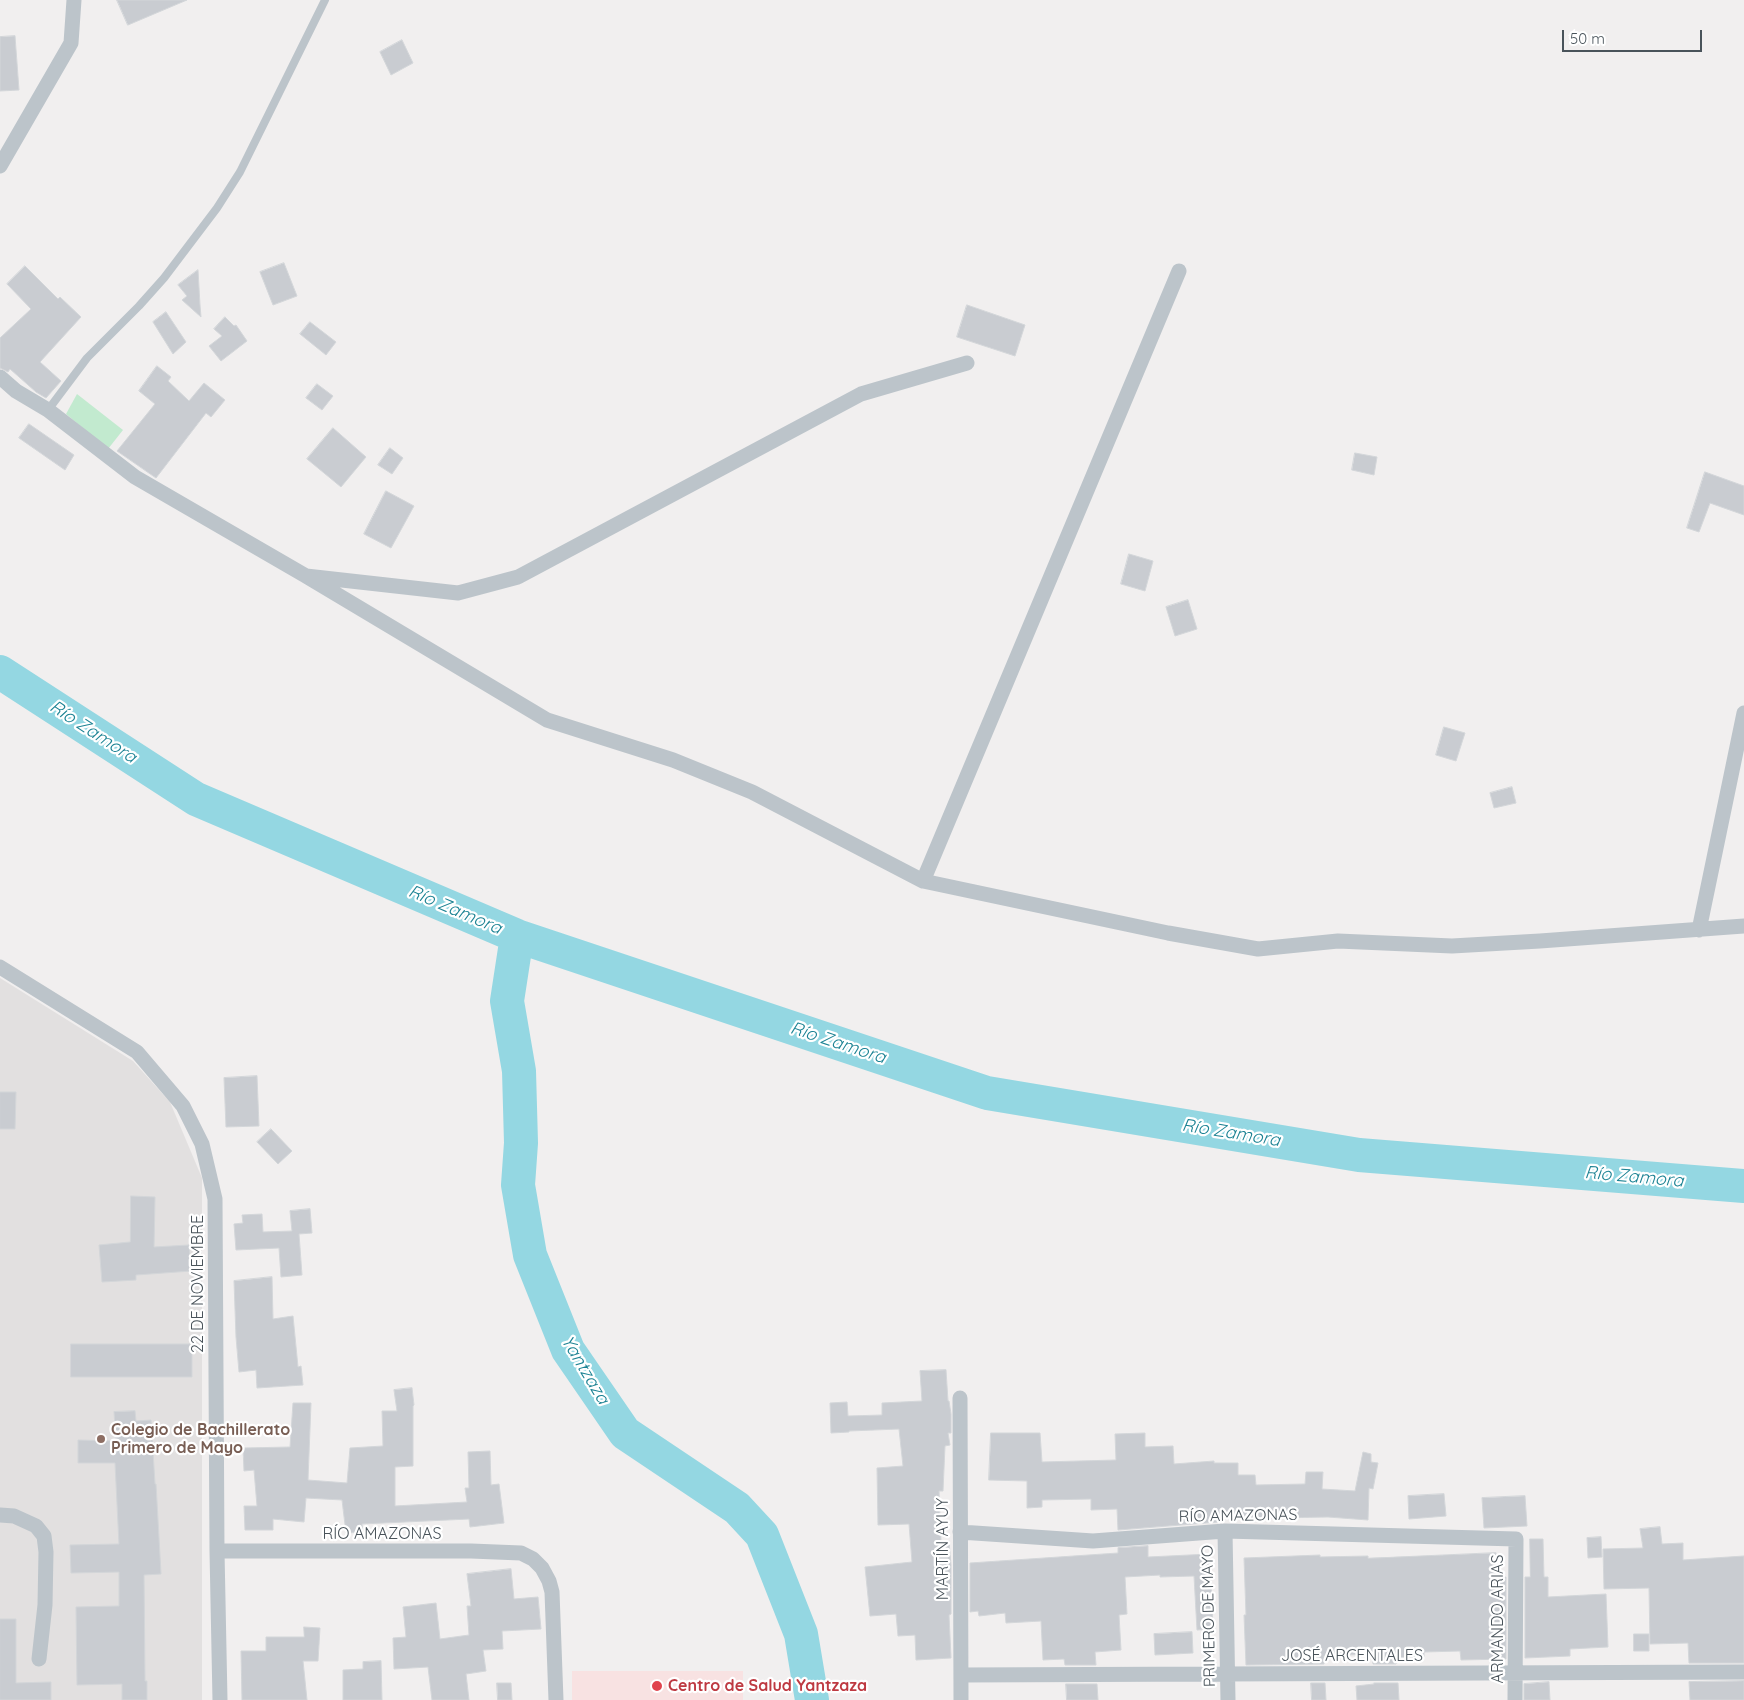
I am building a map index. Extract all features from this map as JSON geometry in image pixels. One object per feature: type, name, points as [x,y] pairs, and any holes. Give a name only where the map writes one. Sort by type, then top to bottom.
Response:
[{"type":"street","points":[[0,166],[71,43],[74,0]]},
{"type":"street","points":[[923,881],[1179,272]]},
{"type":"street","points":[[306,576],[458,593],[518,577],[861,394],[967,363]]},
{"type":"street","points":[[0,377],[16,391],[48,410],[135,477],[306,576],[547,720],[673,760],[752,792],[923,881],[1159,931],[1258,948],[1338,941],[1452,946],[1744,926]]},
{"type":"street","points":[[1699,930],[1744,713]]},
{"type":"street","name":"22 DE NOVIEMBRE","points":[[0,967],[137,1052],[184,1106],[202,1144],[215,1199],[217,1551],[220,1700]]},
{"type":"street","name":"MARTÍN AYUY","points":[[960,1398],[961,1700]]},
{"type":"street","points":[[0,1515],[14,1516],[36,1526],[44,1536],[46,1552],[44,1605],[39,1659]]},
{"type":"street","name":"RÍO AMAZONAS","points":[[960,1532],[1093,1541],[1225,1531],[1516,1539]]},
{"type":"street","name":"PRIMERO DE MAYO","points":[[1225,1531],[1228,1700]]},
{"type":"street","name":"ARMANDO ARIAS","points":[[1515,1700],[1516,1539]]},
{"type":"street","name":"RÍO AMAZONAS","points":[[217,1551],[471,1551],[521,1553],[533,1559],[542,1568],[552,1592],[556,1700]]},
{"type":"street","name":"JOSÉ ARCENTALES","points":[[961,1675],[1744,1672]]},
{"type":"lane","points":[[48,410],[87,358],[164,278],[217,208],[240,172],[325,0]]},
{"type":"shaded area","name":"Colegio de Bachillerato Primero de Mayo","points":[[0,978],[133,1061],[170,1102],[202,1178],[202,1700],[0,1700]]},
{"type":"shaded area","name":"Centro de Salud Yantzaza","points":[[572,1671],[743,1671],[743,1700],[572,1700]]},
{"type":"green space","points":[[77,394],[123,430],[108,449],[66,414]]},
{"type":"building","points":[[117,0],[187,0],[128,25]]},
{"type":"building","points":[[15,36],[19,90],[0,91],[0,37]]},
{"type":"building","points":[[402,40],[413,63],[391,75],[380,52]]},
{"type":"building","points":[[284,263],[297,296],[273,305],[260,272]]},
{"type":"building","points":[[25,266],[58,299],[60,297],[81,317],[40,362],[61,381],[46,398],[36,392],[10,369],[8,372],[0,368],[0,338],[31,309],[7,284]]},
{"type":"building","points":[[198,270],[201,317],[182,300],[187,296],[178,285]]},
{"type":"building","points":[[967,305],[1025,325],[1015,356],[957,337]]},
{"type":"building","points":[[166,312],[186,342],[173,354],[153,322]]},
{"type":"building","points":[[225,317],[234,326],[236,325],[247,341],[221,361],[209,346],[222,336],[214,329]]},
{"type":"building","points":[[310,322],[336,342],[326,355],[300,334]]},
{"type":"building","points":[[157,366],[171,377],[168,381],[189,401],[204,383],[225,400],[211,417],[206,413],[156,478],[117,451],[155,404],[139,391]]},
{"type":"building","points":[[317,384],[333,396],[322,410],[306,398]]},
{"type":"building","points":[[29,424],[74,455],[65,470],[19,438]]},
{"type":"building","points":[[333,428],[366,457],[341,487],[307,459]]},
{"type":"building","points":[[390,448],[403,458],[392,474],[378,465]]},
{"type":"building","points":[[1355,453],[1377,457],[1374,475],[1352,470]]},
{"type":"building","points":[[1705,472],[1744,486],[1744,515],[1710,503],[1699,532],[1687,528]]},
{"type":"building","points":[[386,491],[414,506],[391,548],[364,534]]},
{"type":"building","points":[[1129,554],[1153,561],[1145,591],[1121,584]]},
{"type":"building","points":[[1188,600],[1197,629],[1175,636],[1166,607]]},
{"type":"building","points":[[1444,727],[1465,733],[1456,761],[1436,755]]},
{"type":"building","points":[[1512,787],[1516,803],[1494,808],[1490,793]]},
{"type":"building","points":[[257,1076],[259,1126],[226,1127],[224,1078]]},
{"type":"building","points":[[0,1092],[16,1092],[15,1129],[0,1129]]},
{"type":"building","points":[[271,1129],[292,1151],[278,1164],[257,1142]]},
{"type":"building","points":[[131,1196],[155,1197],[154,1247],[189,1245],[191,1271],[136,1275],[136,1280],[102,1282],[99,1245],[130,1242]]},
{"type":"building","points":[[310,1209],[312,1233],[299,1234],[302,1275],[281,1277],[279,1248],[236,1250],[234,1224],[243,1223],[242,1215],[262,1214],[263,1232],[292,1231],[290,1211]]},
{"type":"building","points":[[272,1277],[273,1319],[293,1316],[298,1367],[301,1366],[303,1385],[257,1388],[256,1370],[239,1372],[234,1281]]},
{"type":"building","points":[[71,1344],[192,1344],[192,1377],[71,1377]]},
{"type":"building","points":[[946,1370],[948,1401],[951,1414],[951,1433],[948,1433],[950,1445],[945,1446],[943,1491],[939,1491],[941,1541],[949,1541],[951,1565],[951,1614],[949,1615],[951,1658],[916,1660],[915,1635],[898,1636],[896,1614],[870,1616],[865,1567],[912,1562],[909,1524],[878,1525],[877,1468],[903,1466],[899,1429],[831,1433],[830,1403],[847,1402],[848,1416],[882,1415],[882,1403],[922,1401],[920,1371]]},
{"type":"building","points":[[412,1388],[414,1405],[413,1466],[395,1467],[395,1506],[467,1502],[465,1488],[469,1488],[468,1452],[490,1451],[491,1485],[499,1484],[504,1523],[470,1527],[469,1519],[362,1524],[363,1532],[346,1533],[342,1500],[306,1498],[304,1522],[273,1519],[273,1530],[245,1530],[244,1506],[257,1506],[254,1470],[244,1471],[243,1448],[290,1447],[293,1403],[311,1403],[308,1480],[347,1483],[350,1448],[383,1446],[382,1411],[397,1411],[394,1390]]},
{"type":"building","points":[[135,1411],[136,1421],[151,1420],[161,1574],[144,1575],[145,1681],[147,1681],[147,1700],[122,1700],[122,1684],[77,1685],[76,1607],[119,1606],[119,1572],[71,1573],[70,1545],[119,1544],[115,1463],[78,1463],[78,1440],[116,1441],[114,1412]]},
{"type":"building","points":[[991,1433],[1040,1433],[1042,1462],[1116,1460],[1115,1434],[1145,1433],[1145,1447],[1173,1446],[1174,1464],[1214,1461],[1214,1463],[1238,1463],[1238,1475],[1255,1475],[1256,1485],[1305,1484],[1306,1472],[1323,1472],[1322,1489],[1355,1491],[1363,1452],[1371,1454],[1371,1462],[1378,1463],[1373,1489],[1369,1488],[1368,1520],[1328,1517],[1218,1519],[1218,1522],[1118,1530],[1117,1509],[1091,1510],[1091,1499],[1042,1500],[1042,1507],[1027,1508],[1027,1481],[989,1480]]},
{"type":"building","points":[[1444,1494],[1446,1516],[1409,1519],[1408,1496]]},
{"type":"building","points":[[1525,1496],[1527,1526],[1484,1528],[1482,1498]]},
{"type":"building","points":[[1660,1527],[1662,1544],[1683,1543],[1683,1560],[1744,1556],[1744,1663],[1689,1663],[1688,1643],[1650,1644],[1649,1588],[1604,1589],[1603,1549],[1643,1548],[1640,1529]]},
{"type":"building","points":[[1601,1537],[1602,1557],[1588,1558],[1587,1538]]},
{"type":"building","points":[[1530,1539],[1543,1539],[1544,1577],[1548,1577],[1548,1597],[1606,1594],[1608,1647],[1570,1649],[1570,1656],[1525,1658],[1525,1577],[1530,1577]]},
{"type":"building","points":[[1148,1546],[1148,1557],[1210,1554],[1213,1629],[1197,1630],[1194,1576],[1125,1577],[1127,1614],[1119,1615],[1121,1650],[1095,1652],[1096,1665],[1065,1665],[1064,1659],[1043,1660],[1041,1621],[1006,1623],[1005,1613],[979,1616],[978,1611],[970,1612],[970,1563],[1118,1553],[1118,1548]]},
{"type":"building","points":[[1496,1553],[1497,1577],[1506,1577],[1506,1659],[1461,1660],[1460,1651],[1424,1652],[1424,1657],[1396,1658],[1396,1664],[1373,1664],[1372,1654],[1324,1656],[1324,1664],[1246,1665],[1244,1558],[1320,1555],[1320,1557],[1368,1556],[1368,1558]]},
{"type":"building","points":[[511,1569],[514,1599],[538,1597],[541,1629],[502,1631],[503,1649],[483,1650],[486,1671],[466,1674],[469,1700],[432,1700],[428,1667],[394,1669],[393,1638],[406,1637],[403,1607],[436,1603],[440,1639],[469,1635],[467,1606],[471,1606],[467,1574]]},
{"type":"building","points":[[0,1619],[16,1619],[16,1683],[51,1682],[51,1700],[0,1700]]},
{"type":"building","points":[[304,1627],[320,1628],[318,1661],[303,1661],[307,1700],[242,1700],[241,1651],[266,1651],[266,1637],[304,1637]]},
{"type":"building","points":[[1192,1632],[1193,1653],[1155,1655],[1154,1634]]},
{"type":"building","points":[[1634,1634],[1649,1634],[1649,1651],[1634,1651]]},
{"type":"building","points":[[381,1661],[382,1700],[343,1700],[343,1670],[363,1669],[363,1662]]},
{"type":"building","points":[[1744,1681],[1744,1700],[1690,1700],[1689,1682]]},
{"type":"building","points":[[1549,1682],[1550,1700],[1524,1700],[1524,1684]]},
{"type":"building","points":[[497,1683],[511,1683],[512,1700],[498,1700]]},
{"type":"building","points":[[1311,1683],[1325,1683],[1326,1700],[1312,1700]]},
{"type":"building","points":[[1374,1683],[1398,1683],[1399,1700],[1357,1700],[1356,1686]]},
{"type":"building","points":[[1066,1684],[1097,1684],[1098,1700],[1067,1700]]},
{"type":"waterway","name":"Río Zamora","points":[[0,672],[196,799],[517,936],[987,1093],[1359,1155],[1744,1186]]},
{"type":"waterway","name":"Yantzaza","points":[[517,936],[507,1001],[519,1071],[521,1143],[518,1185],[530,1255],[568,1350],[625,1433],[737,1508],[762,1535],[801,1634],[812,1700]]},
{"type":"place","name":"Colegio de Bachillerato Primero de Mayo","points":[[101,1439]]},
{"type":"place","name":"Centro de Salud Yantzaza","points":[[657,1686]]}]
